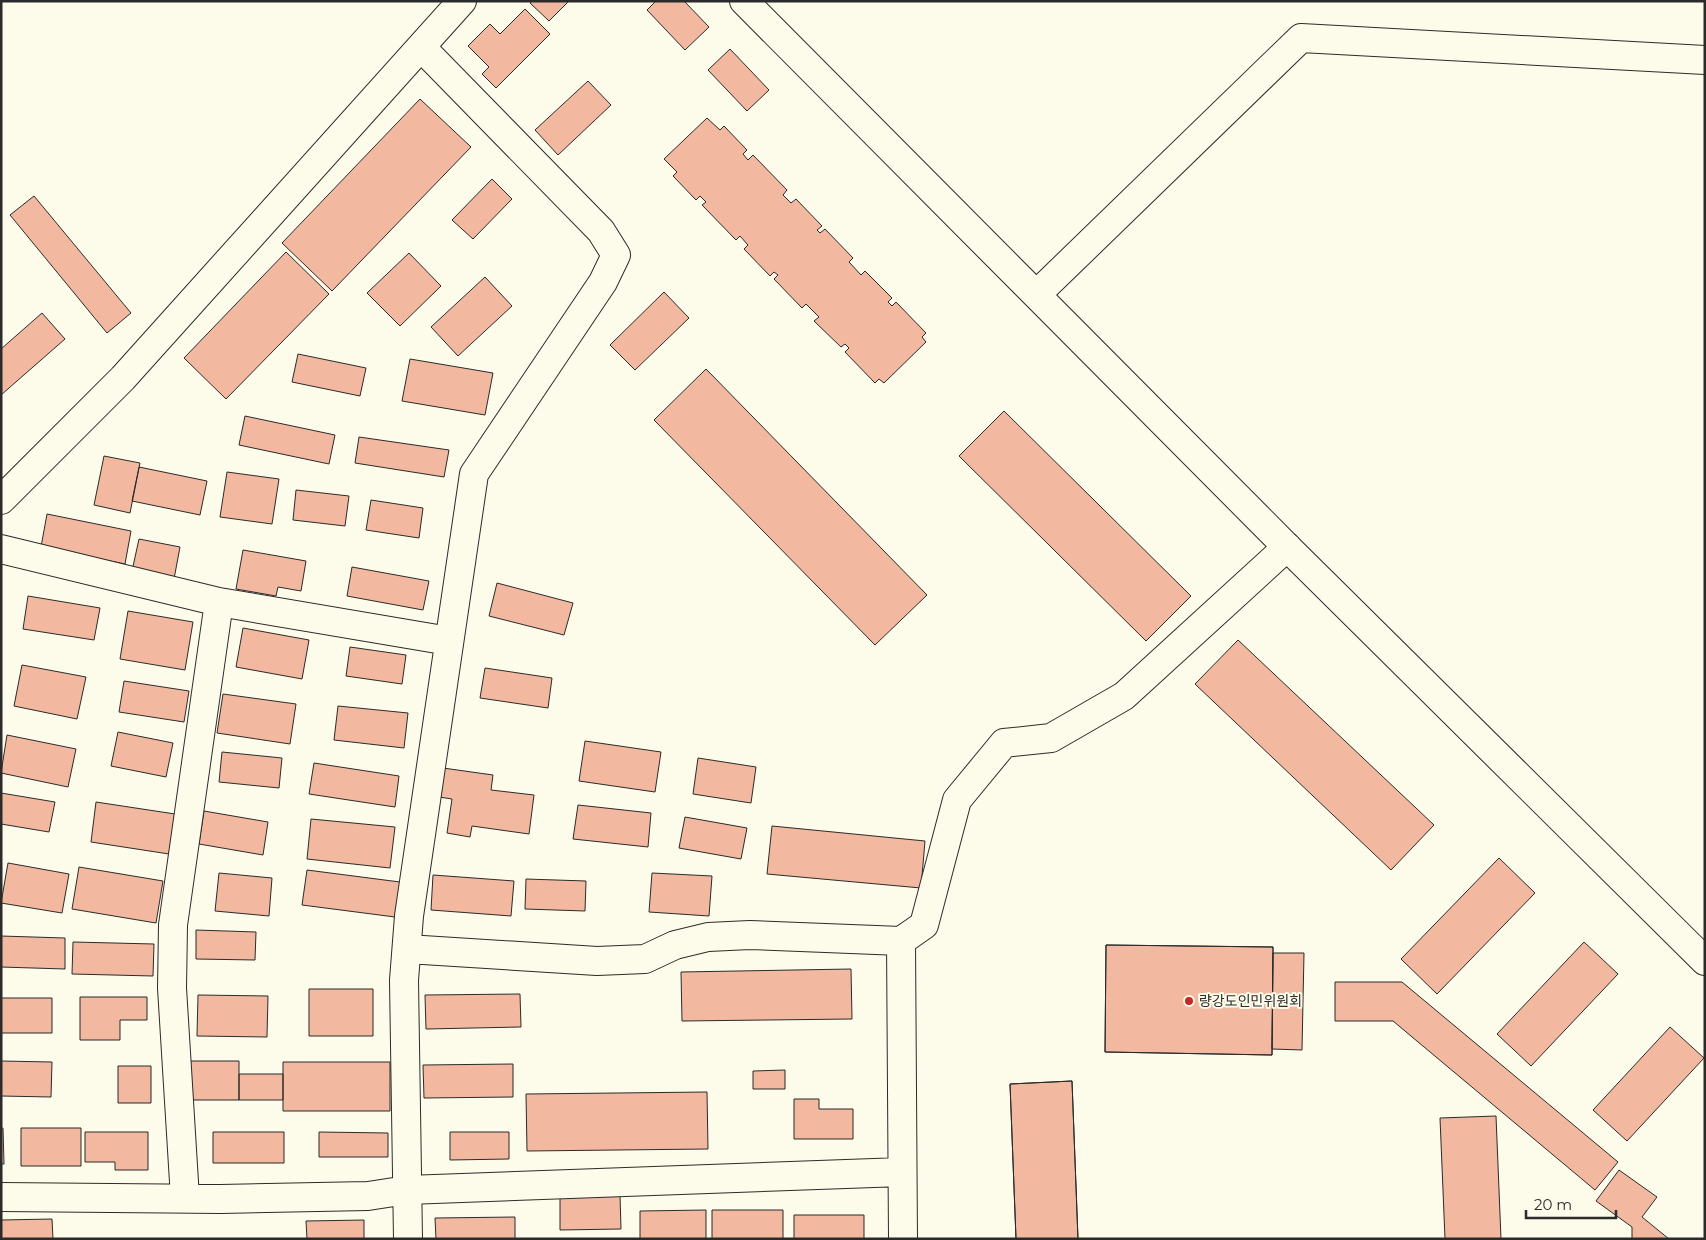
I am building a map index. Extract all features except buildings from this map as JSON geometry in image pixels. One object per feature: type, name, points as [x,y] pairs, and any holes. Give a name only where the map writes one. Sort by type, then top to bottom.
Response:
[{"type":"street","points":[[1,500],[123,378],[422,48],[462,1]]},
{"type":"street","points":[[744,1],[1287,547],[1705,961]]},
{"type":"street","points":[[1037,294],[1300,38],[1705,60]]},
{"type":"street","points":[[408,1239],[404,980],[409,916],[474,474],[603,282],[616,255],[601,231],[422,48]]},
{"type":"street","points":[[407,949],[597,961],[645,959],[675,945],[708,937],[750,935],[901,941],[924,925],[957,800],[1004,743],[1051,738],[1124,696],[1287,547]]},
{"type":"street","points":[[1,549],[219,602],[448,641]]},
{"type":"street","points":[[185,1198],[172,988],[173,925],[219,602]]},
{"type":"street","points":[[901,941],[903,1239]]},
{"type":"street","points":[[1,1197],[221,1199],[368,1196],[407,1190],[902,1172]]},
{"type":"place","name":"량강도인민위원회","points":[[1189,1001]]}]
